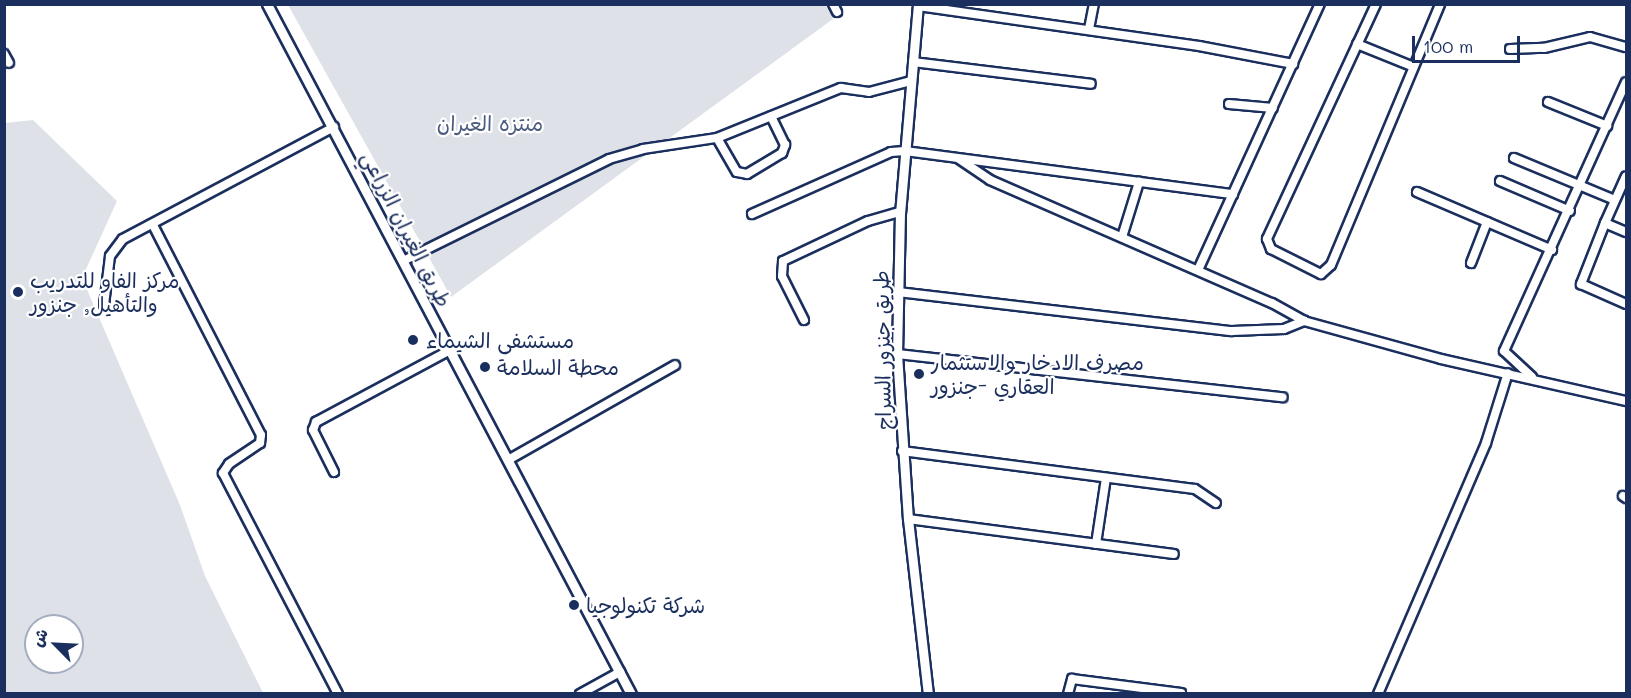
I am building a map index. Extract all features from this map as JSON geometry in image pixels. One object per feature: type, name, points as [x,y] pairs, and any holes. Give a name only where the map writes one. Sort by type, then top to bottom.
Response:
[{"type":"street","name":"طريق الغيران الزراعي","points":[[267,4],[631,693]]},
{"type":"street","points":[[1089,29],[1094,4]]},
{"type":"street","points":[[1198,270],[1320,4]]},
{"type":"street","points":[[1376,4],[1267,239],[1271,249],[1321,274],[1331,265],[1440,4]]},
{"type":"street","points":[[918,5],[1089,29],[1293,64]]},
{"type":"street","name":"طريق جنزور السراج","points":[[918,5],[900,212],[897,354],[908,519],[928,693]]},
{"type":"street","points":[[1510,49],[1544,48],[1590,37],[1626,47]]},
{"type":"street","points":[[1357,44],[1414,67]]},
{"type":"street","points":[[4,54],[9,63]]},
{"type":"street","points":[[913,62],[1091,84]]},
{"type":"street","points":[[403,261],[609,159],[643,149],[717,138],[841,88],[869,92],[911,81]]},
{"type":"street","points":[[1534,378],[1504,352],[1582,186],[1626,82]]},
{"type":"street","points":[[1548,102],[1607,126]]},
{"type":"street","points":[[1229,104],[1273,108]]},
{"type":"street","points":[[717,138],[737,172],[747,174],[782,153],[785,145],[771,116]]},
{"type":"street","points":[[104,304],[114,247],[334,127]]},
{"type":"street","points":[[752,214],[891,152],[905,151],[1233,194]]},
{"type":"street","points":[[1514,158],[1616,200]]},
{"type":"street","points":[[959,159],[990,180],[1198,270],[1304,321],[1360,339],[1626,401]]},
{"type":"street","points":[[1626,176],[1581,284],[1626,304]]},
{"type":"street","points":[[1500,181],[1570,211]]},
{"type":"street","points":[[1122,237],[1139,182]]},
{"type":"street","points":[[1417,192],[1552,250]]},
{"type":"street","points":[[804,320],[783,276],[783,261],[868,221],[900,212]]},
{"type":"street","points":[[1471,263],[1488,222]]},
{"type":"street","points":[[1605,223],[1626,232]]},
{"type":"street","points":[[153,225],[261,435],[260,443],[229,464],[223,473],[338,693]]},
{"type":"street","points":[[898,292],[1220,330],[1284,329],[1304,321]]},
{"type":"street","points":[[334,472],[313,430],[316,422],[450,350]]},
{"type":"street","points":[[897,354],[1283,397]]},
{"type":"street","points":[[508,460],[675,365]]},
{"type":"street","points":[[1378,693],[1486,443],[1508,373]]},
{"type":"street","points":[[903,451],[1195,489],[1216,504]]},
{"type":"street","points":[[1096,544],[1106,478]]},
{"type":"street","points":[[908,519],[1174,554]]},
{"type":"street","points":[[580,693],[620,672]]},
{"type":"street","points":[[1068,693],[1072,679],[1181,693]]},
{"type":"green space","name":"منتزه الغيران","points":[[825,4],[833,19],[451,297],[288,5]]},
{"type":"green space","points":[[33,120],[117,201],[82,278],[180,505],[205,576],[263,693],[5,693],[5,123]]},
{"type":"place","name":"مركز الفاو للتدريب والتأهيل, جنزور","points":[[18,292]]},
{"type":"place","name":"مستشفى الشيماء","points":[[413,340]]},
{"type":"place","name":"محطة السلامة","points":[[485,367]]},
{"type":"place","name":"مصرف الادخار والاستثمار العقاري -جنزور","points":[[919,374]]},
{"type":"place","name":"شركة تكنولوجيا","points":[[574,605]]}]
